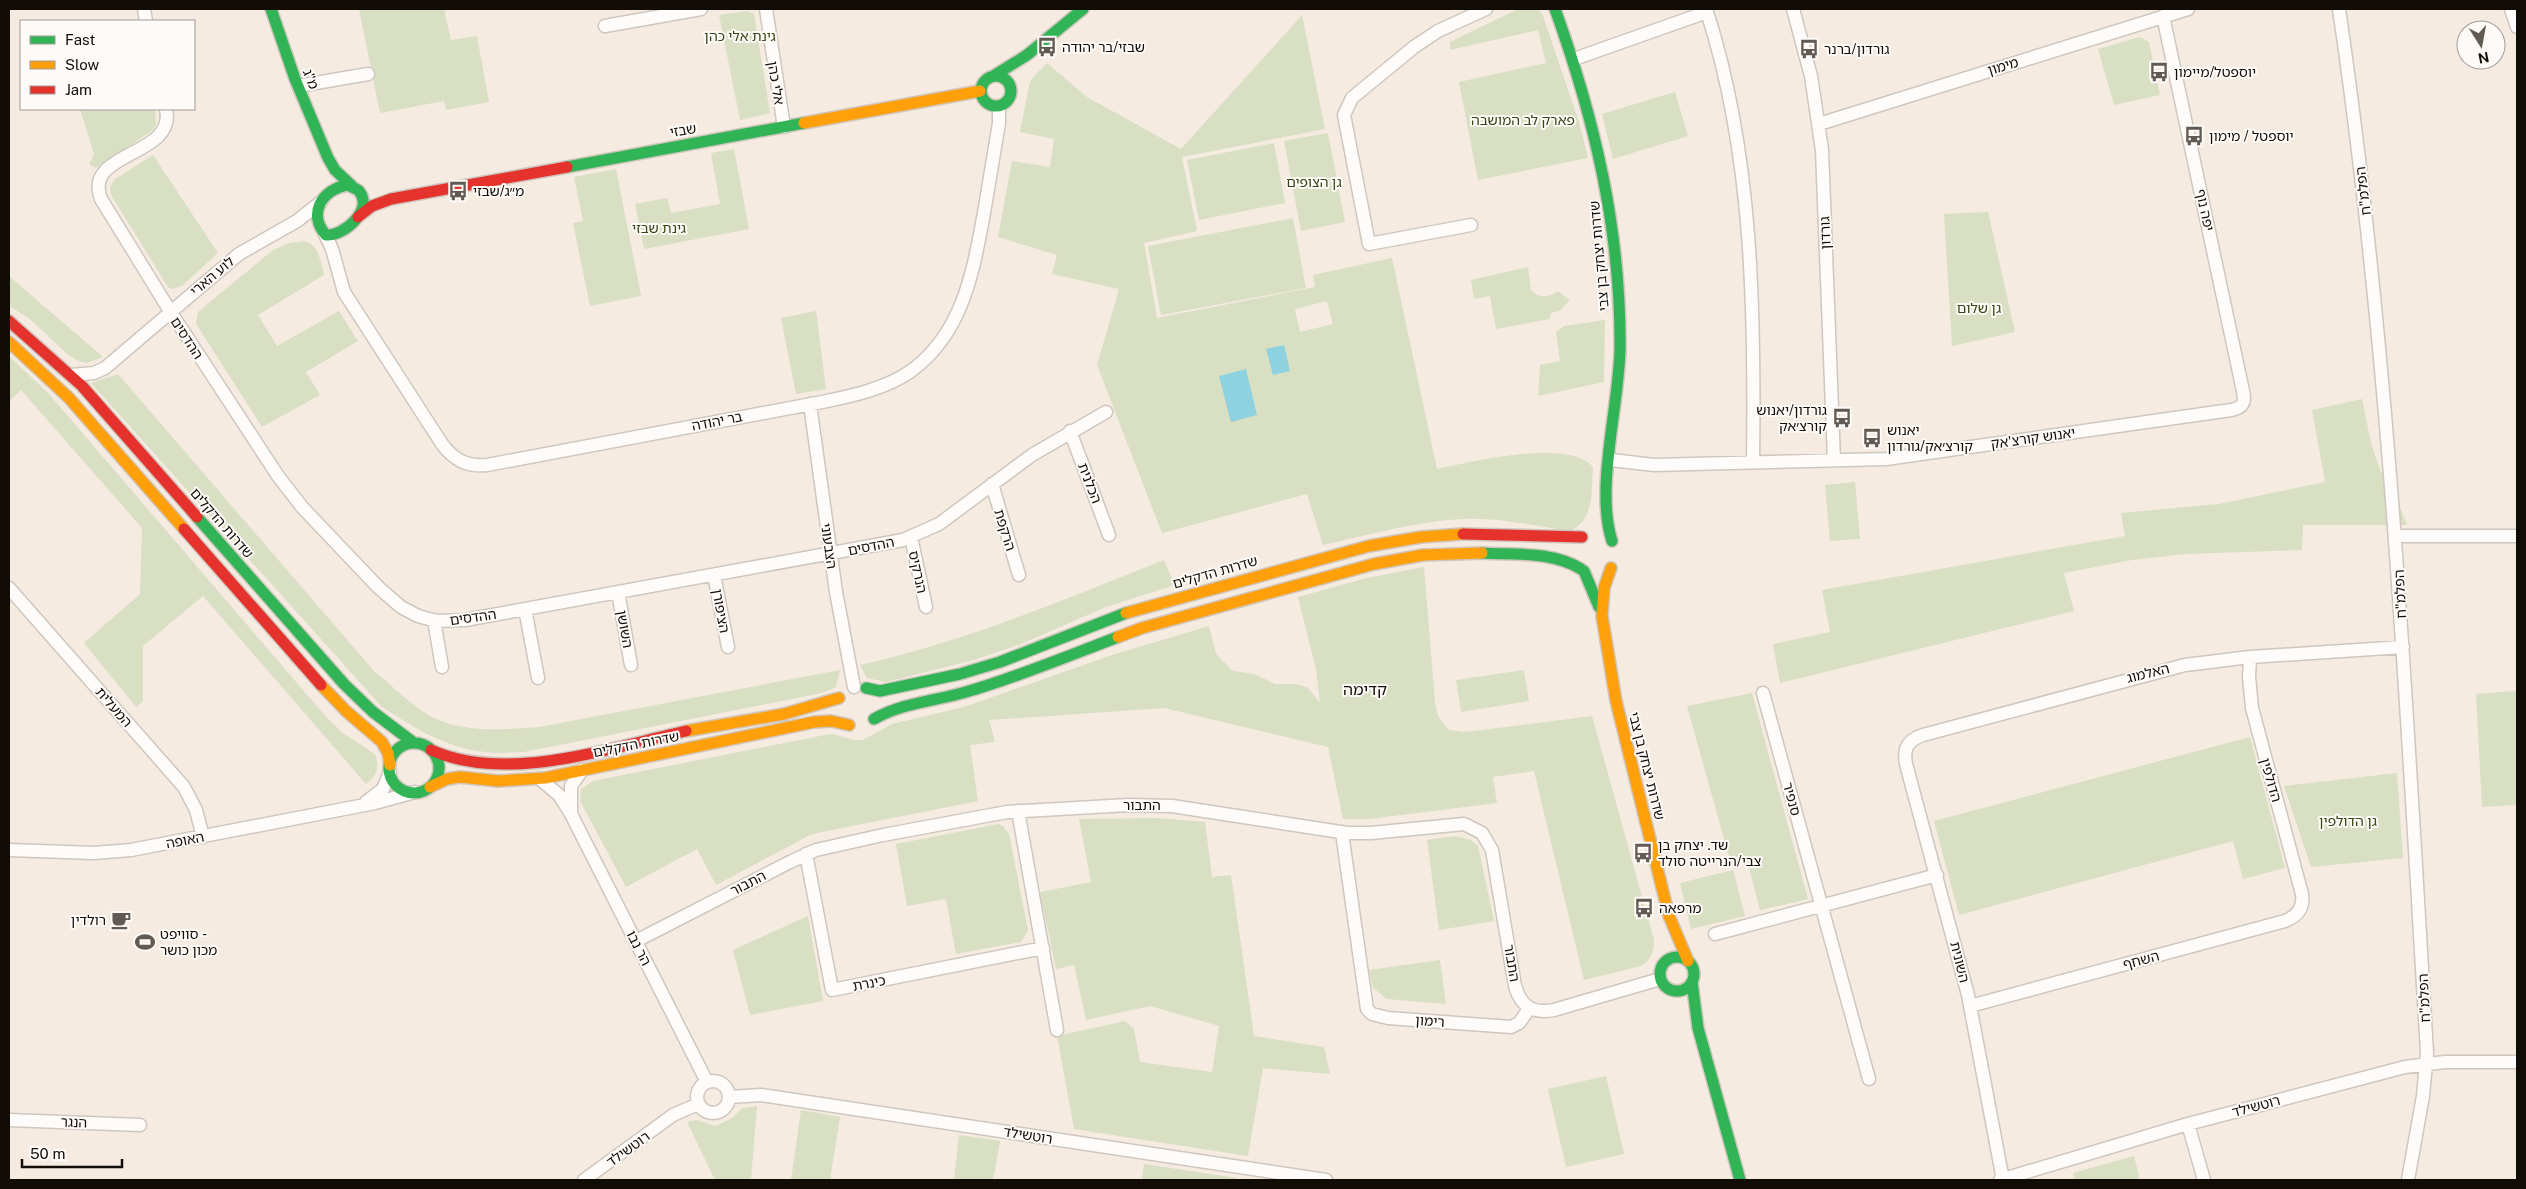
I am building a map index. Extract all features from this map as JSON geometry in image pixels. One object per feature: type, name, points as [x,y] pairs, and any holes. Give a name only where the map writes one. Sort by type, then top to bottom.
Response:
[{"type":"street","name":"מ\"ג","points":[[270,9],[298,86],[328,158],[335,170],[354,188]]},
{"type":"street","points":[[605,26],[700,9]]},
{"type":"street","name":"אלי כהן","points":[[766,9],[784,127]]},
{"type":"street","points":[[1027,55],[1014,76],[1007,101],[999,106],[985,102],[980,91],[984,80],[1027,55],[1082,9]]},
{"type":"street","points":[[1470,225],[1369,244],[1344,115],[1352,98],[1414,47],[1438,31],[1486,9]]},
{"type":"street","name":"שדרות יצחק בן צבי","points":[[1555,9],[1574,59],[1603,164],[1616,247],[1620,352],[1606,508],[1606,523],[1612,541]]},
{"type":"street","name":"גורדון","points":[[1793,9],[1811,76],[1819,124],[1823,178],[1834,460]]},
{"type":"street","name":"מימון","points":[[1819,124],[2188,9]]},
{"type":"street","name":"הפלמ\"ח","points":[[2339,9],[2353,102],[2378,320],[2403,647],[2426,1064],[2424,1096],[2408,1180]]},
{"type":"street","points":[[2510,9],[2517,27]]},
{"type":"street","points":[[1574,59],[1707,12],[1726,78],[1742,170],[1752,329],[1753,462]]},
{"type":"street","name":"יפה נוף","points":[[2163,16],[2244,391],[2243,403]]},
{"type":"street","points":[[298,86],[368,74]]},
{"type":"street","points":[[995,75],[1002,76],[1008,81],[1011,90]]},
{"type":"street","name":"שבזי","points":[[358,216],[372,206],[391,199],[980,91]]},
{"type":"street","name":"בר יהודה","points":[[324,233],[332,249],[344,292],[442,444],[455,458],[469,464],[487,465],[847,397],[891,382],[926,358],[952,325],[964,299],[977,253],[999,123],[999,106]]},
{"type":"street","name":"ההדסים","points":[[166,110],[167,124],[162,134],[107,169],[101,176],[98,187],[104,204],[170,311],[296,500],[385,594],[409,612],[434,620],[455,622],[911,537],[939,524],[1032,454],[1106,412]]},
{"type":"street","name":"מ\"ג","points":[[325,197],[330,180],[328,158]]},
{"type":"street","points":[[284,227],[304,226],[324,233],[334,236],[348,230],[358,216],[361,201],[354,188],[341,186],[325,197],[317,216],[318,223],[324,233]]},
{"type":"street","name":"שבזי","points":[[354,188],[373,196],[391,199]]},
{"type":"street","name":"לוע הארי","points":[[71,376],[90,374],[106,368],[170,311],[243,251],[305,216],[325,197]]},
{"type":"street","name":"בר יהודה","points":[[338,271],[339,248],[348,230]]},
{"type":"street","name":"שדרות הדקלים","points":[[9,321],[71,376],[337,677],[373,712],[414,743]]},
{"type":"street","points":[[9,342],[69,398],[312,675],[346,711],[382,742],[388,753],[390,769],[401,788],[415,792],[430,787],[437,778],[439,767],[436,756],[431,750],[414,743],[399,748],[390,769]]},
{"type":"street","name":"יאנוש קורצ'אק","points":[[1611,460],[1654,465],[1900,457],[2231,410],[2243,403]]},
{"type":"street","name":"הצבעוני","points":[[810,404],[830,553],[860,687]]},
{"type":"street","name":"הכלנית","points":[[1070,431],[1109,535]]},
{"type":"street","name":"הרקפת","points":[[992,484],[1019,575]]},
{"type":"street","name":"שדרות יצחק בן צבי","points":[[1592,532],[1606,508]]},
{"type":"street","points":[[1592,532],[1612,541],[1616,555],[1611,568],[1596,575],[1582,570],[1576,561],[1575,549],[1592,532]]},
{"type":"street","name":"שדרות הדקלים","points":[[431,750],[443,755],[484,762],[533,762],[822,704],[839,698],[845,691],[860,687],[873,691],[885,690],[960,674],[1000,662],[1124,614],[1370,546],[1452,534],[1554,538],[1592,532]]},
{"type":"street","points":[[2396,536],[2517,536]]},
{"type":"street","name":"הנרקיס","points":[[911,537],[926,607]]},
{"type":"street","name":"שדרות הדקלים","points":[[430,787],[447,779],[460,777],[498,781],[540,779],[814,722],[831,721],[849,725],[866,723],[890,710],[958,694],[1006,680],[1083,649],[1154,625],[1332,575],[1390,561],[1440,554],[1490,553],[1556,558],[1571,562],[1582,570]]},
{"type":"street","name":"שדרות יצחק בן צבי","points":[[1602,621],[1604,588],[1611,568]]},
{"type":"street","name":"שדרות יצחק בן צבי","points":[[1582,570],[1594,592],[1602,621],[1624,740],[1669,916],[1688,962]]},
{"type":"street","name":"הציפורן","points":[[714,574],[728,647]]},
{"type":"street","name":"המעלית","points":[[9,588],[184,786],[196,810],[203,837]]},
{"type":"street","name":"השושן","points":[[618,592],[631,665]]},
{"type":"street","points":[[525,609],[538,678]]},
{"type":"street","points":[[434,620],[442,666]]},
{"type":"street","name":"האלמוג","points":[[1905,748],[1911,740],[1923,734],[2150,672],[2207,661],[2403,647]]},
{"type":"street","name":"הדולפין","points":[[2250,657],[2249,677],[2254,716],[2303,902]]},
{"type":"street","points":[[860,687],[874,694],[878,703],[877,712],[866,723]]},
{"type":"street","name":"סנפיר","points":[[1763,692],[1870,1080]]},
{"type":"street","points":[[839,698],[838,714],[849,725]]},
{"type":"street","name":"השונית","points":[[1905,748],[1906,764],[1937,875],[1970,1006],[2002,1180]]},
{"type":"street","name":"האופה","points":[[359,805],[380,792],[389,779],[390,769]]},
{"type":"street","name":"הר נבו","points":[[572,814],[570,791],[576,777],[582,770]]},
{"type":"street","name":"הר נבו","points":[[540,779],[559,795],[572,814],[707,1082]]},
{"type":"street","name":"האופה","points":[[9,850],[102,853],[146,848],[415,792]]},
{"type":"street","name":"התבור","points":[[636,941],[806,854],[837,844],[980,816],[1018,811],[1128,805],[1172,806],[1342,833],[1371,833],[1456,824],[1471,826],[1482,833],[1490,844],[1494,857],[1517,993],[1523,1004],[1529,1009]]},
{"type":"street","points":[[1018,811],[1057,1030]]},
{"type":"street","name":"רימון","points":[[1342,833],[1367,1009],[1372,1014],[1388,1018],[1511,1027],[1519,1023],[1529,1009]]},
{"type":"street","name":"כינרת","points":[[806,854],[832,990],[1043,948]]},
{"type":"street","points":[[1715,934],[1937,875]]},
{"type":"street","name":"השחף","points":[[1970,1006],[2285,920],[2299,912],[2303,902]]},
{"type":"street","name":"שדרות יצחק בן צבי","points":[[1663,964],[1668,942],[1669,916]]},
{"type":"street","points":[[1660,979],[1663,964],[1674,957],[1682,958],[1688,962],[1694,971],[1692,982],[1698,1028],[1738,1180]]},
{"type":"street","points":[[1529,1009],[1542,1012],[1554,1010],[1660,979]]},
{"type":"street","points":[[1660,979],[1684,1004],[1698,1028]]},
{"type":"street","points":[[1670,989],[1683,990],[1692,982]]},
{"type":"street","name":"רוטשילד","points":[[2002,1180],[2188,1124],[2397,1069],[2426,1064],[2517,1062]]},
{"type":"street","points":[[715,1081],[722,1083],[727,1089],[729,1096],[725,1108],[716,1113],[706,1112],[698,1104],[698,1090],[707,1082],[715,1081]]},
{"type":"street","name":"רוטשילד","points":[[729,1096],[761,1095],[1326,1180]]},
{"type":"street","name":"רוטשילד","points":[[584,1180],[673,1115],[698,1104]]},
{"type":"street","name":"הנגר","points":[[9,1120],[140,1125]]},
{"type":"street","points":[[2188,1124],[2204,1180]]},
{"type":"green space","points":[[359,9],[444,9],[451,40],[477,36],[489,102],[446,110],[444,101],[380,113]]},
{"type":"green space","name":"פארק לב המושבה","points":[[1518,9],[1537,9],[1542,13],[1579,122],[1588,158],[1478,180],[1459,82],[1546,63],[1538,30],[1450,50],[1450,42]]},
{"type":"green space","name":"גינת אלי כהן","points":[[747,11],[754,14],[770,113],[740,120],[719,15]]},
{"type":"green space","points":[[1302,15],[1325,129],[1182,157],[1197,231],[1144,243],[1157,318],[1315,287],[1313,275],[1392,258],[1437,469],[1519,454],[1563,454],[1581,458],[1593,467],[1590,504],[1584,520],[1570,531],[1490,519],[1445,520],[1393,529],[1323,545],[1307,494],[1162,533],[1097,365],[1119,289],[1052,274],[1057,255],[998,237],[1012,161],[1050,167],[1054,139],[1020,132],[1032,78],[1047,63],[1087,97],[1181,149]],"holes":[[[1327,301],[1333,324],[1300,332],[1295,309]]]},
{"type":"green space","points":[[2140,37],[2149,42],[2160,95],[2114,105],[2098,49]]},
{"type":"green space","points":[[1675,92],[1688,136],[1613,159],[1602,114]]},
{"type":"green space","points":[[80,110],[155,110],[156,124],[153,130],[96,168],[89,164],[94,154]]},
{"type":"green space","name":"גן הצופים","points":[[1328,133],[1345,222],[1301,231],[1284,141]]},
{"type":"green space","points":[[1274,143],[1285,203],[1199,220],[1187,160]]},
{"type":"green space","name":"גינת שבזי","points":[[734,149],[749,229],[644,249],[635,204],[667,198],[671,213],[720,204],[711,153]]},
{"type":"green space","points":[[153,155],[218,253],[182,286],[172,289],[168,287],[111,195],[110,187],[115,179]]},
{"type":"green space","points":[[616,169],[641,296],[590,306],[573,223],[583,221],[574,177]]},
{"type":"green space","name":"גן שלום","points":[[1988,212],[2015,332],[1952,346],[1944,214]]},
{"type":"green space","points":[[1293,218],[1306,288],[1161,315],[1148,246]]},
{"type":"green space","points":[[305,241],[310,243],[316,250],[324,275],[258,315],[277,346],[339,311],[358,341],[306,372],[320,395],[262,427],[196,323],[198,312],[273,250],[289,243]]},
{"type":"green space","points":[[1528,267],[1531,290],[1541,296],[1551,295],[1558,291],[1570,300],[1559,311],[1551,313],[1550,319],[1496,329],[1490,296],[1474,299],[1471,280]]},
{"type":"green space","points":[[9,276],[103,357],[87,363],[78,361],[67,354],[30,319],[9,306]]},
{"type":"green space","points":[[816,311],[826,389],[796,394],[781,318]]},
{"type":"green space","points":[[1605,320],[1604,382],[1538,396],[1540,365],[1560,361],[1556,332],[1564,326]]},
{"type":"green space","points":[[9,356],[49,394],[327,718],[343,733],[375,754],[377,771],[366,784],[203,596],[143,646],[143,701],[136,707],[84,643],[140,594],[142,528],[21,390],[9,402]]},
{"type":"green space","points":[[118,374],[374,671],[422,711],[435,718],[449,724],[478,729],[539,727],[840,670],[836,687],[822,693],[524,752],[486,752],[444,742],[405,722],[381,706],[91,383]]},
{"type":"green space","points":[[2362,399],[2371,443],[2380,470],[2392,488],[2407,525],[2303,525],[2302,550],[2186,554],[2132,560],[2064,573],[2074,611],[1780,683],[1773,644],[1830,632],[1822,590],[2125,536],[2121,513],[2219,504],[2325,482],[2312,410]]},
{"type":"green space","points":[[1855,482],[1860,539],[1830,541],[1825,485]]},
{"type":"green space","points":[[1164,560],[1175,585],[1106,607],[1021,644],[974,660],[886,682],[867,678],[860,665],[976,632]]},
{"type":"green space","points":[[1424,567],[1435,702],[1438,716],[1449,730],[1466,732],[1592,716],[1654,940],[1651,955],[1641,966],[1584,980],[1534,771],[1493,777],[1497,803],[1369,819],[1343,819],[1328,747],[1164,708],[989,720],[995,742],[970,745],[978,801],[810,835],[716,885],[697,849],[626,887],[580,801],[581,789],[593,781],[825,735],[833,734],[853,740],[863,740],[892,724],[964,707],[1112,655],[1209,626],[1216,654],[1233,671],[1255,674],[1275,684],[1296,684],[1307,687],[1320,703],[1316,670],[1298,597],[1367,578]]},
{"type":"green space","points":[[1524,670],[1529,701],[1461,712],[1456,680]]},
{"type":"green space","points":[[2517,691],[2517,805],[2482,807],[2476,694]]},
{"type":"green space","points":[[1752,693],[1808,899],[1760,910],[1747,859],[1731,864],[1687,706]]},
{"type":"green space","points":[[2250,737],[2285,868],[2243,879],[2233,841],[1959,915],[1934,821]]},
{"type":"green space","name":"גן הדולפין","points":[[2397,773],[2403,858],[2311,867],[2284,786]]},
{"type":"green space","points":[[1158,818],[1205,822],[1212,877],[1231,875],[1254,1036],[1324,1047],[1330,1074],[1263,1068],[1248,1156],[1074,1129],[1057,1036],[1125,1021],[1134,1029],[1140,1062],[1212,1072],[1219,1026],[1150,1006],[1086,1020],[1074,965],[1056,969],[1040,892],[1091,882],[1079,819]]},
{"type":"green space","points":[[998,824],[1003,826],[1009,834],[1028,930],[1021,942],[956,954],[946,899],[907,906],[896,844]]},
{"type":"green space","points":[[1455,836],[1471,840],[1478,846],[1494,921],[1439,930],[1427,840]]},
{"type":"green space","points":[[1733,870],[1745,916],[1691,929],[1680,883]]},
{"type":"green space","points":[[808,916],[823,1001],[750,1015],[733,950]]},
{"type":"green space","points":[[1440,960],[1446,1004],[1387,999],[1373,988],[1369,970]]},
{"type":"green space","points":[[1606,1076],[1624,1154],[1566,1167],[1548,1089]]},
{"type":"green space","points":[[757,1106],[751,1180],[715,1180],[687,1122],[697,1120],[715,1126],[731,1119],[742,1108]]},
{"type":"green space","points":[[801,1110],[840,1117],[830,1180],[791,1180]]},
{"type":"green space","points":[[959,1135],[1000,1141],[993,1180],[954,1180]]},
{"type":"green space","points":[[2134,1156],[2140,1180],[2075,1180],[2073,1173]]},
{"type":"green space","points":[[1144,1164],[1237,1178],[1236,1180],[1142,1180]]},
{"type":"water","points":[[1284,345],[1290,371],[1273,375],[1266,349]]},
{"type":"water","points":[[1246,369],[1257,415],[1231,422],[1219,376]]},
{"type":"traffic: fast","points":[[271,9],[295,79],[328,158],[335,170],[352,186]]},
{"type":"traffic: fast","points":[[995,75],[1027,55],[1083,9]]},
{"type":"traffic: fast","points":[[1555,9],[1582,92],[1593,134],[1603,176],[1616,262],[1620,349],[1609,447],[1606,497],[1607,520],[1612,541]]},
{"type":"traffic: fast","points":[[996,76],[1007,80],[1011,91],[1007,102],[996,106],[985,102],[981,91],[985,80],[996,76]]},
{"type":"traffic: fast","points":[[567,167],[804,123]]},
{"type":"traffic: fast","points":[[348,185],[359,191],[363,198],[363,206],[360,213],[349,226],[341,231],[326,235],[320,227],[318,219],[320,204],[331,192],[339,187],[348,185]]},
{"type":"traffic: fast","points":[[197,517],[344,684],[373,712],[414,743]]},
{"type":"traffic: fast","points":[[1482,553],[1546,557],[1570,563],[1581,569]]},
{"type":"traffic: fast","points":[[1584,571],[1599,607]]},
{"type":"traffic: fast","points":[[866,688],[880,691],[960,674],[1000,662],[1126,613]]},
{"type":"traffic: fast","points":[[874,719],[896,709],[966,692],[1005,680],[1118,637]]},
{"type":"traffic: fast","points":[[414,743],[423,745],[434,754],[439,768],[437,777],[428,788],[414,793],[405,791],[394,782],[389,768],[391,759],[400,748],[414,743]]},
{"type":"traffic: fast","points":[[1677,957],[1684,958],[1689,962],[1693,967],[1694,974],[1693,981],[1689,986],[1684,990],[1677,991],[1670,990],[1665,986],[1661,981],[1660,974],[1661,967],[1665,962],[1670,958],[1677,957]]},
{"type":"traffic: fast","points":[[1692,982],[1698,1028],[1740,1180]]},
{"type":"traffic: slow","points":[[804,123],[980,91]]},
{"type":"traffic: slow","points":[[9,342],[69,398],[184,529]]},
{"type":"traffic: slow","points":[[1126,613],[1369,546],[1421,537],[1463,534]]},
{"type":"traffic: slow","points":[[1118,637],[1142,628],[1374,564],[1423,555],[1482,553]]},
{"type":"traffic: slow","points":[[1611,568],[1604,588],[1602,616],[1616,701],[1669,916],[1688,961]]},
{"type":"traffic: slow","points":[[321,685],[346,711],[382,742],[388,753],[390,765]]},
{"type":"traffic: slow","points":[[686,731],[784,714],[839,698]]},
{"type":"traffic: slow","points":[[430,787],[447,779],[460,777],[498,781],[545,778],[814,722],[831,721],[849,725]]},
{"type":"traffic: jam","points":[[358,217],[372,206],[391,199],[567,167]]},
{"type":"traffic: jam","points":[[9,321],[82,386],[197,517]]},
{"type":"traffic: jam","points":[[184,529],[321,685]]},
{"type":"traffic: jam","points":[[1463,534],[1582,537]]},
{"type":"traffic: jam","points":[[431,750],[461,760],[492,764],[525,763],[558,760],[686,731]]},
{"type":"place","name":"שבזי/בר יהודה","points":[[1047,47]]},
{"type":"place","name":"גורדון/ברנר","points":[[1809,49]]},
{"type":"place","name":"יוספטל/מיימון","points":[[2159,72]]},
{"type":"place","name":"יוספטל / מימון","points":[[2194,136]]},
{"type":"place","name":"מ״ג/שבזי","points":[[458,191]]},
{"type":"place","name":"גורדון/יאנוש קורצ׳אק","points":[[1842,418]]},
{"type":"place","name":"יאנוש קורצ׳אק/גורדון","points":[[1872,438]]},
{"type":"place","name":"שד. יצחק בן צבי/הנרייטה סולד","points":[[1643,853]]},
{"type":"place","name":"מרפאה","points":[[1644,908]]},
{"type":"place","name":"רולדין","points":[[121,920]]},
{"type":"place","name":"סוויפט - מכון כושר","points":[[145,942]]},
{"type":"district","name":"קדימה","points":[[1365,689]]}]
